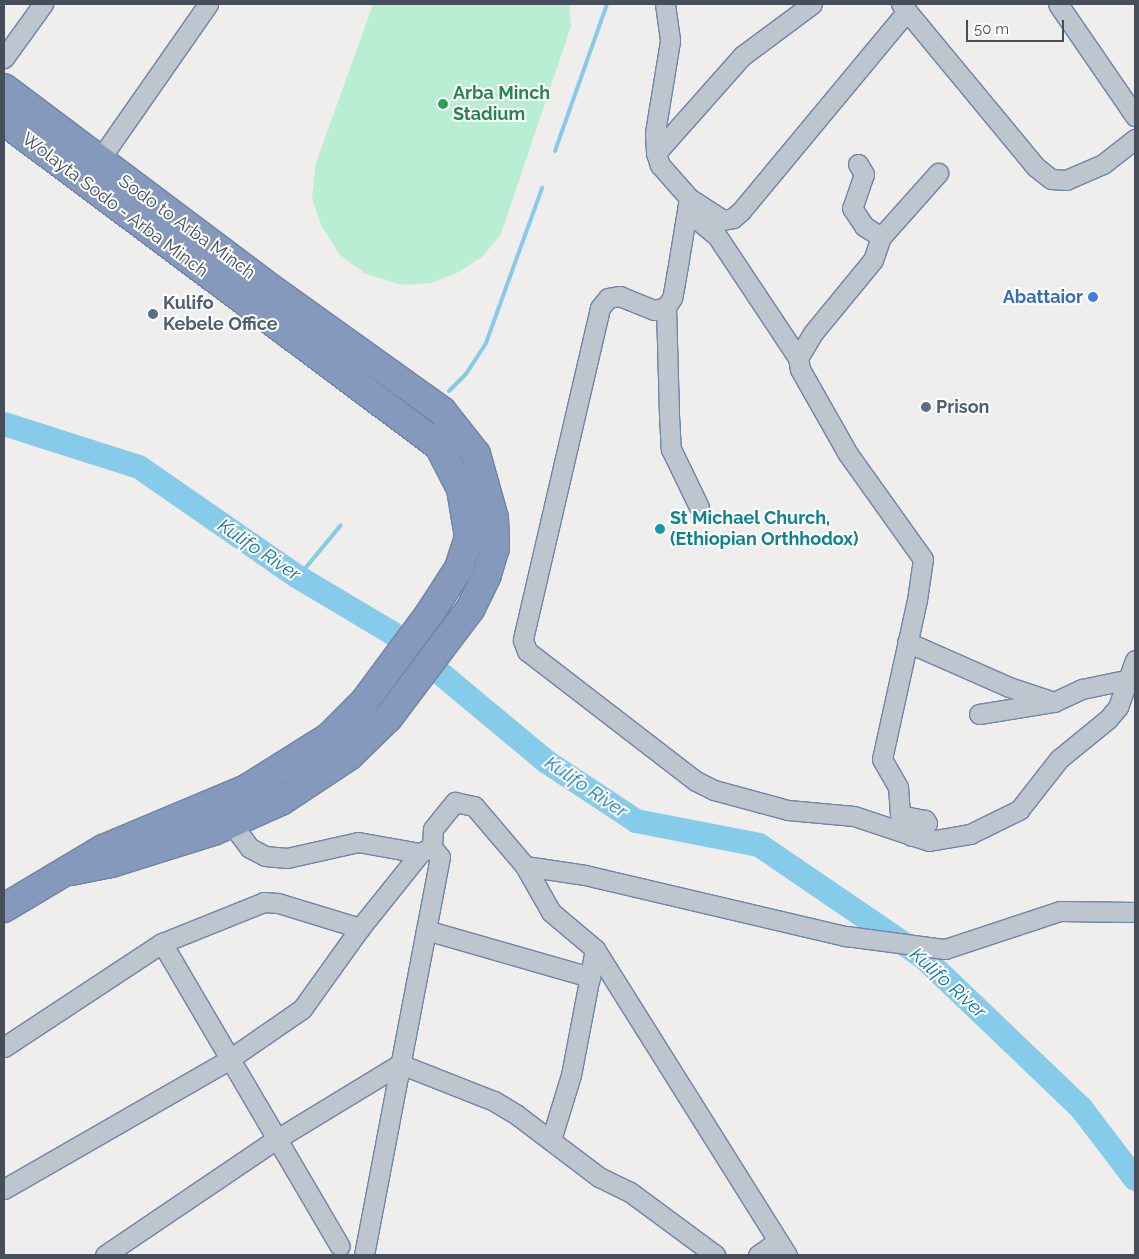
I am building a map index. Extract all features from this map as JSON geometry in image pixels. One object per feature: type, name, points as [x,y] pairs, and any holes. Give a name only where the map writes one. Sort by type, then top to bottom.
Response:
[{"type":"highway","name":"Sodo to Arba Minch","points":[[4,88],[91,172],[262,282],[399,378],[442,411],[476,454],[494,518],[495,548],[487,575],[456,630],[388,718]]},
{"type":"highway","name":"Wolayta Sodo - Arba Minch","points":[[4,121],[91,172],[245,304],[440,446],[461,489],[469,537],[459,568],[430,612],[364,701],[330,737],[292,764],[246,789],[103,850],[71,871],[4,908]]},
{"type":"highway","points":[[245,304],[262,282]]},
{"type":"highway","name":"Wolayta Sodo - Arba Minch","points":[[71,871],[136,856],[232,823],[281,801],[350,756],[388,718]]},
{"type":"street","points":[[4,58],[43,4]]},
{"type":"street","points":[[91,172],[208,4]]},
{"type":"street","points":[[656,153],[742,56],[812,4]]},
{"type":"street","points":[[1058,4],[1135,116]]},
{"type":"street","points":[[688,205],[723,220],[733,218],[904,7],[1036,167],[1051,179],[1066,180],[1103,164],[1135,139]]},
{"type":"street","points":[[669,9],[670,41],[655,133],[656,153],[660,165],[688,205],[717,236],[798,358],[800,370],[848,454],[920,550],[923,568],[882,759],[898,787],[900,815],[925,820],[927,823],[922,831],[911,836]]},
{"type":"street","points":[[858,164],[864,174],[852,208],[864,226],[881,237]]},
{"type":"street","points":[[798,358],[813,333],[873,260],[881,237],[938,174]]},
{"type":"street","points":[[688,205],[672,298],[666,307],[671,449],[699,506]]},
{"type":"street","points":[[666,307],[654,310],[620,296],[608,298],[600,308],[526,613],[523,646],[696,781],[714,790],[788,810],[854,816],[929,841],[970,834],[1019,810],[1059,759],[1113,713],[1130,679],[1135,660]]},
{"type":"street","points":[[908,642],[1009,687],[1054,702]]},
{"type":"street","points":[[980,714],[1054,702],[1082,689],[1130,679]]},
{"type":"street","points":[[4,1189],[228,1060],[302,1009],[360,928],[426,850],[432,829],[440,816],[455,802],[474,806],[525,866],[551,912],[595,949],[782,1248],[758,1255]]},
{"type":"street","points":[[162,943],[338,1250],[364,1251],[440,858],[426,850],[358,842],[286,858],[265,856],[250,848],[232,823]]},
{"type":"street","points":[[525,866],[585,875],[846,936],[945,949],[1060,911],[1135,912]]},
{"type":"street","points":[[4,1047],[162,943],[264,902],[278,903],[360,928]]},
{"type":"street","points":[[426,930],[590,977]]},
{"type":"street","points":[[551,1140],[571,1075],[595,949]]},
{"type":"street","points":[[400,1064],[494,1101],[609,1183],[630,1192],[716,1255]]},
{"type":"street","points":[[105,1255],[275,1140],[400,1064]]},
{"type":"green space","points":[[373,4],[569,4],[571,26],[501,234],[483,256],[459,272],[431,283],[402,285],[366,274],[340,255],[321,225],[312,198],[316,163]]},
{"type":"waterway","points":[[555,151],[607,4]]},
{"type":"waterway","points":[[449,391],[466,374],[486,343],[542,188]]},
{"type":"waterway","name":"Kulifo River","points":[[4,424],[139,467],[298,577],[392,633],[547,762],[636,821],[759,845],[922,956],[1081,1108],[1135,1179]]},
{"type":"waterway","points":[[298,577],[341,525]]},
{"type":"place","name":"Arba Minch Stadium","points":[[443,104]]},
{"type":"place","name":"Abattaior","points":[[1093,297]]},
{"type":"place","name":"Kulifo Kebele Office","points":[[153,314]]},
{"type":"place","name":"Prison","points":[[926,407]]},
{"type":"place","name":"St Michael Church, (Ethiopian Orthhodox)","points":[[660,529]]}]
